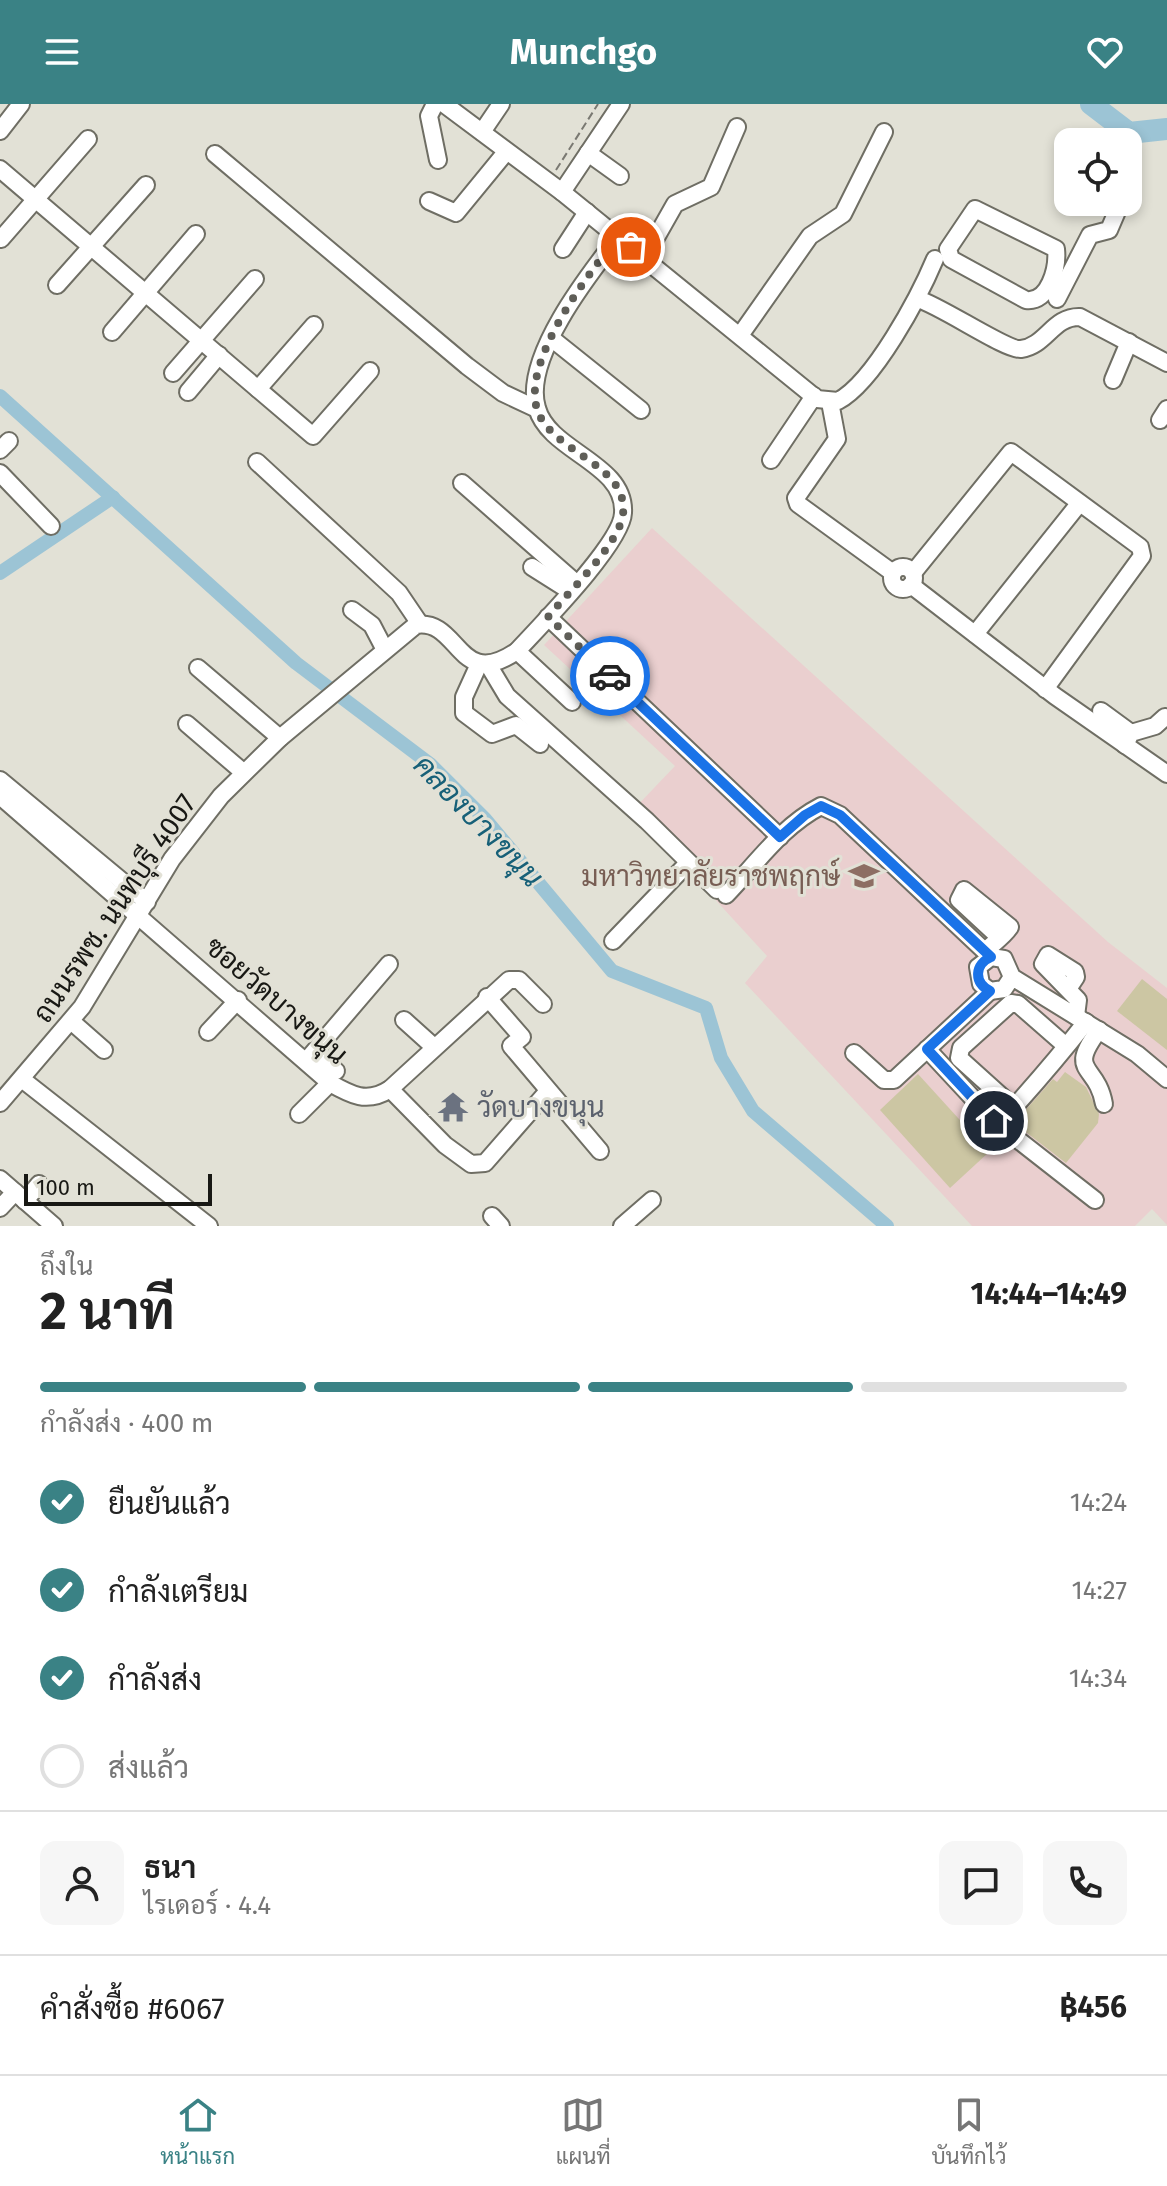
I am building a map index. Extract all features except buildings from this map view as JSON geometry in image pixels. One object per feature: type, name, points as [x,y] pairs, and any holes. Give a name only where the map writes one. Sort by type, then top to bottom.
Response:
[{"type":"street","points":[[0,131],[21,104]]},
{"type":"street","points":[[435,104],[429,116],[438,160]]},
{"type":"street","points":[[444,104],[645,257],[814,396],[830,402],[845,397],[857,388],[918,299],[935,259]]},
{"type":"street","points":[[482,132],[501,104]]},
{"type":"street","points":[[562,192],[621,104]]},
{"type":"street","points":[[645,257],[675,204],[711,187],[737,127]]},
{"type":"street","points":[[741,334],[814,231],[843,214],[884,132]]},
{"type":"street","points":[[1,239],[88,139]]},
{"type":"street","points":[[429,201],[456,213],[506,152]]},
{"type":"street","points":[[588,153],[620,176]]},
{"type":"street","points":[[215,154],[467,366],[503,393],[537,409],[550,429],[611,481],[622,500],[623,513],[615,535],[517,651],[484,665],[464,697],[464,713],[486,732],[496,734],[516,725],[540,744]]},
{"type":"street","points":[[0,169],[313,436],[370,371]]},
{"type":"street","points":[[57,285],[146,185]]},
{"type":"street","points":[[1062,320],[1053,293],[1056,249],[980,209],[972,212],[948,249],[951,259],[1033,301],[1053,293],[1090,235],[1109,230],[1115,216]]},
{"type":"street","points":[[563,249],[587,212]]},
{"type":"street","points":[[112,332],[196,234]]},
{"type":"street","points":[[537,409],[538,376],[551,338],[576,293],[618,237]]},
{"type":"street","points":[[173,373],[255,279]]},
{"type":"street","points":[[918,299],[968,321],[1004,346],[1019,349],[1041,341],[1062,320],[1080,317],[1167,363]]},
{"type":"street","points":[[258,389],[314,325]]},
{"type":"street","points":[[551,338],[641,410]]},
{"type":"street","points":[[1113,380],[1129,342]]},
{"type":"street","points":[[188,392],[219,355]]},
{"type":"street","points":[[771,460],[814,396]]},
{"type":"street","points":[[830,402],[837,439],[796,498],[798,504],[893,573],[896,586],[905,589],[1011,452],[1078,505],[1140,547],[1142,556],[1045,689]]},
{"type":"street","points":[[257,462],[399,593],[420,624],[434,628],[484,665],[507,696],[647,821],[722,893],[805,815],[821,806],[840,815],[988,954],[1004,959],[1012,977],[1087,1022],[1167,1079]]},
{"type":"street","points":[[0,473],[51,526]]},
{"type":"street","points":[[462,483],[573,587]]},
{"type":"street","points":[[975,634],[1078,505]]},
{"type":"street","points":[[532,567],[573,587]]},
{"type":"street","points":[[912,579],[1045,689],[1128,739]]},
{"type":"street","points":[[352,610],[372,625],[384,648]]},
{"type":"street","points":[[548,617],[780,837]]},
{"type":"street","name":"ถนนรพช. นนทบุรี 4007","points":[[0,1103],[71,1021],[181,847],[243,772],[384,648],[420,624]]},
{"type":"street","points":[[517,651],[572,702]]},
{"type":"street","points":[[198,668],[280,738]]},
{"type":"street","points":[[1101,711],[1167,774]]},
{"type":"street","points":[[1128,739],[1155,726],[1165,717]]},
{"type":"street","points":[[187,724],[243,772]]},
{"type":"street","points":[[0,780],[144,909]]},
{"type":"street","points":[[0,796],[144,909]]},
{"type":"street","points":[[613,941],[688,863]]},
{"type":"street","name":"ซอยวัดบางขนุน","points":[[144,909],[238,1000],[354,1096],[365,1098],[390,1089]]},
{"type":"street","points":[[990,991],[981,984],[977,973],[1000,938]]},
{"type":"street","points":[[310,1057],[389,964]]},
{"type":"street","points":[[854,1053],[888,1082],[990,991],[1004,989],[1012,977]]},
{"type":"street","points":[[543,1004],[514,978],[487,997],[390,1089],[445,1145],[471,1164],[485,1163],[548,1091]]},
{"type":"street","points":[[1068,989],[1079,1001],[1087,1022],[1083,1059],[1102,1092],[1104,1104]]},
{"type":"street","points":[[487,997],[522,1037],[511,1046],[600,1151]]},
{"type":"street","points":[[208,1032],[238,1000]]},
{"type":"street","points":[[1066,1046],[1018,1004],[1011,1003],[961,1048],[959,1058],[1014,1105],[1066,1046],[1087,1022]]},
{"type":"street","points":[[404,1020],[434,1047]]},
{"type":"street","points":[[71,1021],[104,1050]]},
{"type":"street","points":[[927,1049],[994,1121],[1095,1200]]},
{"type":"street","points":[[299,1114],[333,1077]]},
{"type":"street","points":[[23,1080],[209,1226]]},
{"type":"street","points":[[0,1179],[54,1226]]},
{"type":"street","points":[[0,1208],[39,1184]]},
{"type":"street","points":[[622,1226],[652,1200]]},
{"type":"path","points":[[548,182],[598,104]]},
{"type":"shaded area","name":"มหาวิทยาลัยราชพฤกษ์","points":[[652,528],[1108,942],[1167,988],[1167,1225],[1152,1209],[1135,1226],[972,1226],[745,983],[767,956],[633,810],[675,766],[544,645]]},
{"type":"waterway","points":[[1091,104],[1129,133],[1167,129]]},
{"type":"waterway","name":"คลองบางขนุน","points":[[0,396],[296,663],[430,764],[485,819],[612,971],[706,1008],[721,1058],[753,1111],[887,1226]]},
{"type":"waterway","points":[[0,573],[113,497]]},
{"type":"way so far","points":[[610,676],[548,617],[615,535],[623,513],[622,500],[600,470],[545,423],[537,409],[536,391],[544,355],[576,293],[618,237],[631,247]]},
{"type":"place","name":"มหาวิทยาลัยราชพฤกษ์","points":[[864,876]]},
{"type":"place","name":"วัดบางขนุน","points":[[453,1107]]},
{"type":"route","points":[[610,676],[780,837],[805,815],[821,806],[840,815],[991,957],[982,962],[977,973],[981,984],[990,991],[927,1049],[994,1121]]}]
